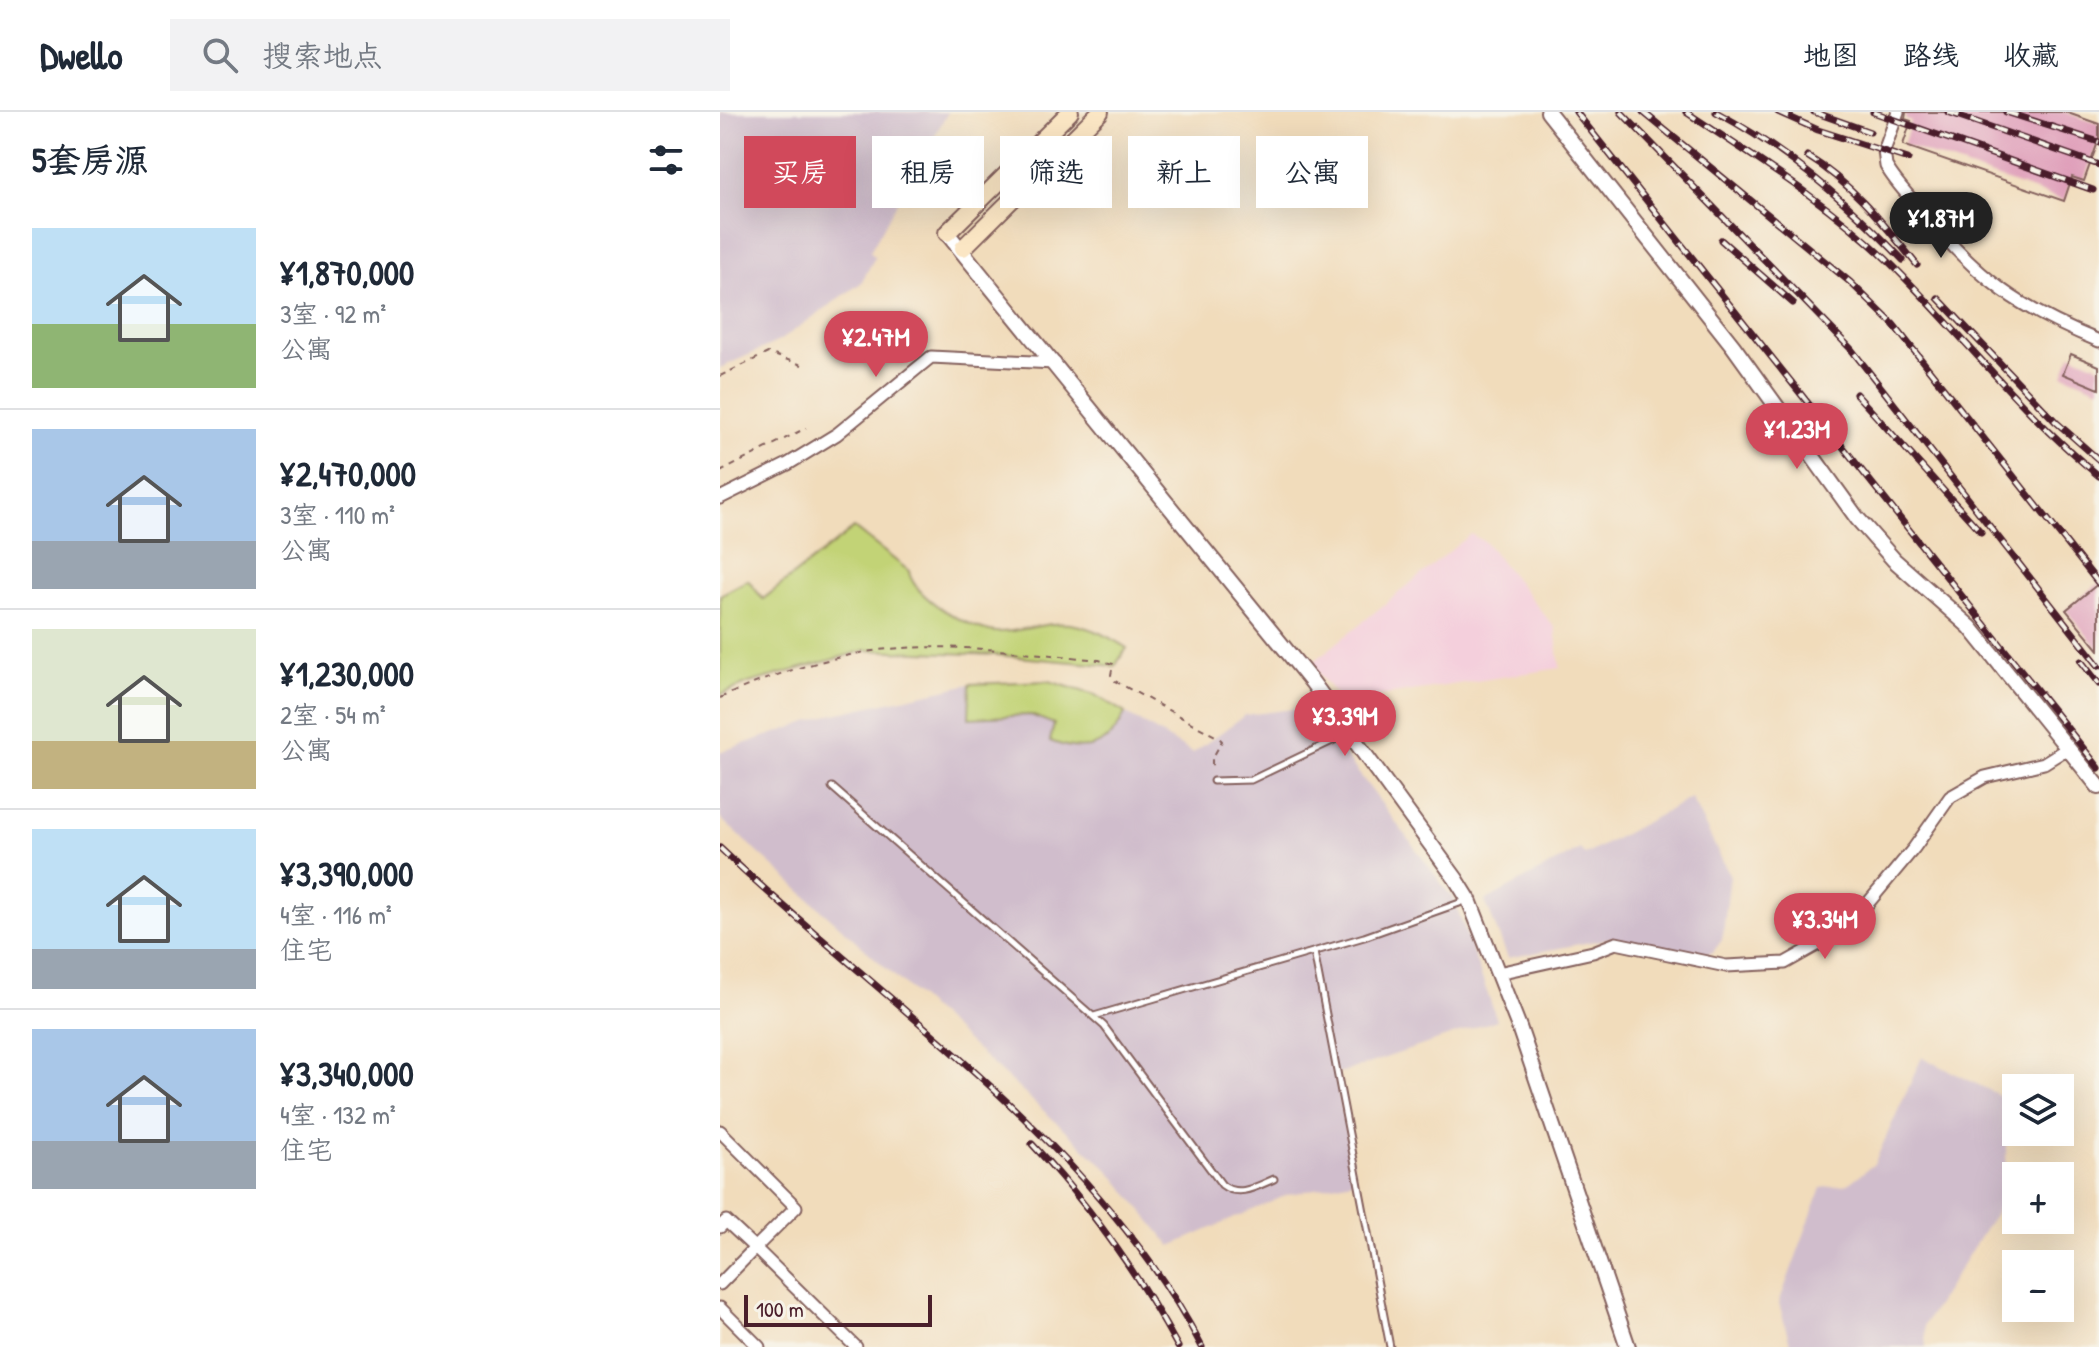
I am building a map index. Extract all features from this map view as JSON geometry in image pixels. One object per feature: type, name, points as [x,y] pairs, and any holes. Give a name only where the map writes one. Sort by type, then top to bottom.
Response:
[{"type":"main road","points":[[947,233],[1070,112]]},
{"type":"main road","points":[[963,248],[1100,112]]},
{"type":"street","points":[[1548,112],[1733,346],[1857,518],[1894,560],[1970,627],[2099,787]]},
{"type":"street","points":[[1898,112],[1884,151],[1886,166],[1964,261],[1991,285],[2026,308],[2099,341]]},
{"type":"street","points":[[947,233],[963,248],[1349,732],[1469,900],[1498,973],[1628,1347]]},
{"type":"street","points":[[720,498],[788,464],[837,434],[931,357],[1055,363]]},
{"type":"street","points":[[1498,973],[1593,952],[1616,943],[1726,966],[1785,963],[1817,945],[1859,914],[1914,848],[1950,797],[1985,777],[2044,763],[2068,748]]},
{"type":"street","points":[[720,1131],[796,1207],[720,1284]]},
{"type":"street","points":[[720,1227],[726,1221],[856,1347]]},
{"type":"street","points":[[720,1308],[759,1347]]},
{"type":"lane","points":[[1213,781],[1251,780],[1330,745],[1349,732]]},
{"type":"lane","points":[[832,787],[1094,1016],[1222,1185],[1230,1192],[1241,1192],[1274,1179]]},
{"type":"lane","points":[[1094,1016],[1314,952],[1469,900]]},
{"type":"lane","points":[[1314,952],[1390,1347]]},
{"type":"path","points":[[720,376],[768,353],[802,365]]},
{"type":"path","points":[[720,472],[806,428]]},
{"type":"path","points":[[720,698],[745,686],[879,650],[995,650],[1099,660],[1113,664],[1111,675],[1115,681],[1222,741],[1212,759],[1213,781]]},
{"type":"shaded area","points":[[720,112],[948,112],[935,136],[872,136],[872,208],[894,208],[870,251],[875,257],[861,283],[779,341],[720,368]]},
{"type":"shaded area","points":[[1471,534],[1486,543],[1555,628],[1560,668],[1342,702],[1311,664]]},
{"type":"shaded area","points":[[970,684],[970,718],[1031,715],[1055,725],[1122,721],[1125,713],[1193,753],[1245,715],[1309,707],[1454,900],[1497,1020],[1335,1075],[1356,1180],[1287,1195],[1171,1246],[1109,1170],[720,818],[720,752],[826,716]]},
{"type":"shaded area","points":[[1691,798],[1730,876],[1722,940],[1713,952],[1706,955],[1611,938],[1508,958],[1485,901],[1580,849],[1585,855]]},
{"type":"shaded area","points":[[1922,1057],[2002,1097],[2002,1146],[2006,1146],[2006,1162],[2002,1162],[2002,1202],[1924,1325],[1926,1347],[1791,1347],[1779,1303],[1821,1188],[1848,1184],[1874,1164]]},
{"type":"green space","points":[[854,528],[909,571],[920,591],[931,601],[958,619],[996,632],[1070,624],[1100,633],[1127,648],[1115,666],[996,655],[866,650],[749,683],[720,695],[720,595],[748,580],[763,599]]},
{"type":"green space","points":[[1049,681],[1095,695],[1125,713],[1112,735],[1094,746],[1074,747],[1050,741],[1054,724],[1031,715],[969,718],[970,684]]},
{"type":"building","points":[[1906,112],[2065,112],[2099,124],[2099,139],[2084,181],[2072,177],[2064,201],[1903,145],[1911,121],[1905,119]]},
{"type":"building","points":[[2071,354],[2099,366],[2099,389],[2063,374]]},
{"type":"building","points":[[2099,583],[2099,650],[2066,610]]},
{"type":"railway","points":[[1576,112],[2099,768]]},
{"type":"railway","points":[[1621,112],[1851,349],[2099,666]]},
{"type":"railway","points":[[1643,112],[1850,282],[1893,324],[2099,584]]},
{"type":"railway","points":[[1686,112],[1789,181],[1863,238],[1913,286],[2016,398],[2099,476]]},
{"type":"railway","points":[[1716,112],[1768,143],[1816,178],[1903,260]]},
{"type":"railway","points":[[1778,112],[1818,130],[1908,159]]},
{"type":"railway","points":[[1814,112],[1870,132]]},
{"type":"railway","points":[[1873,112],[2093,190]]},
{"type":"railway","points":[[1948,112],[2099,165]]},
{"type":"railway","points":[[2006,112],[2099,142]]},
{"type":"railway","points":[[1807,156],[1853,192],[1917,265]]},
{"type":"railway","points":[[1721,240],[1793,303]]},
{"type":"railway","points":[[1938,298],[2056,422],[2099,460]]},
{"type":"railway","points":[[1856,394],[1981,532]]},
{"type":"railway","points":[[2081,661],[2099,684]]},
{"type":"railway","points":[[720,848],[917,1020],[1047,1141],[1106,1205],[1158,1274],[1202,1347]]},
{"type":"railway","points":[[1032,1144],[1074,1191],[1111,1241],[1178,1347]]}]
